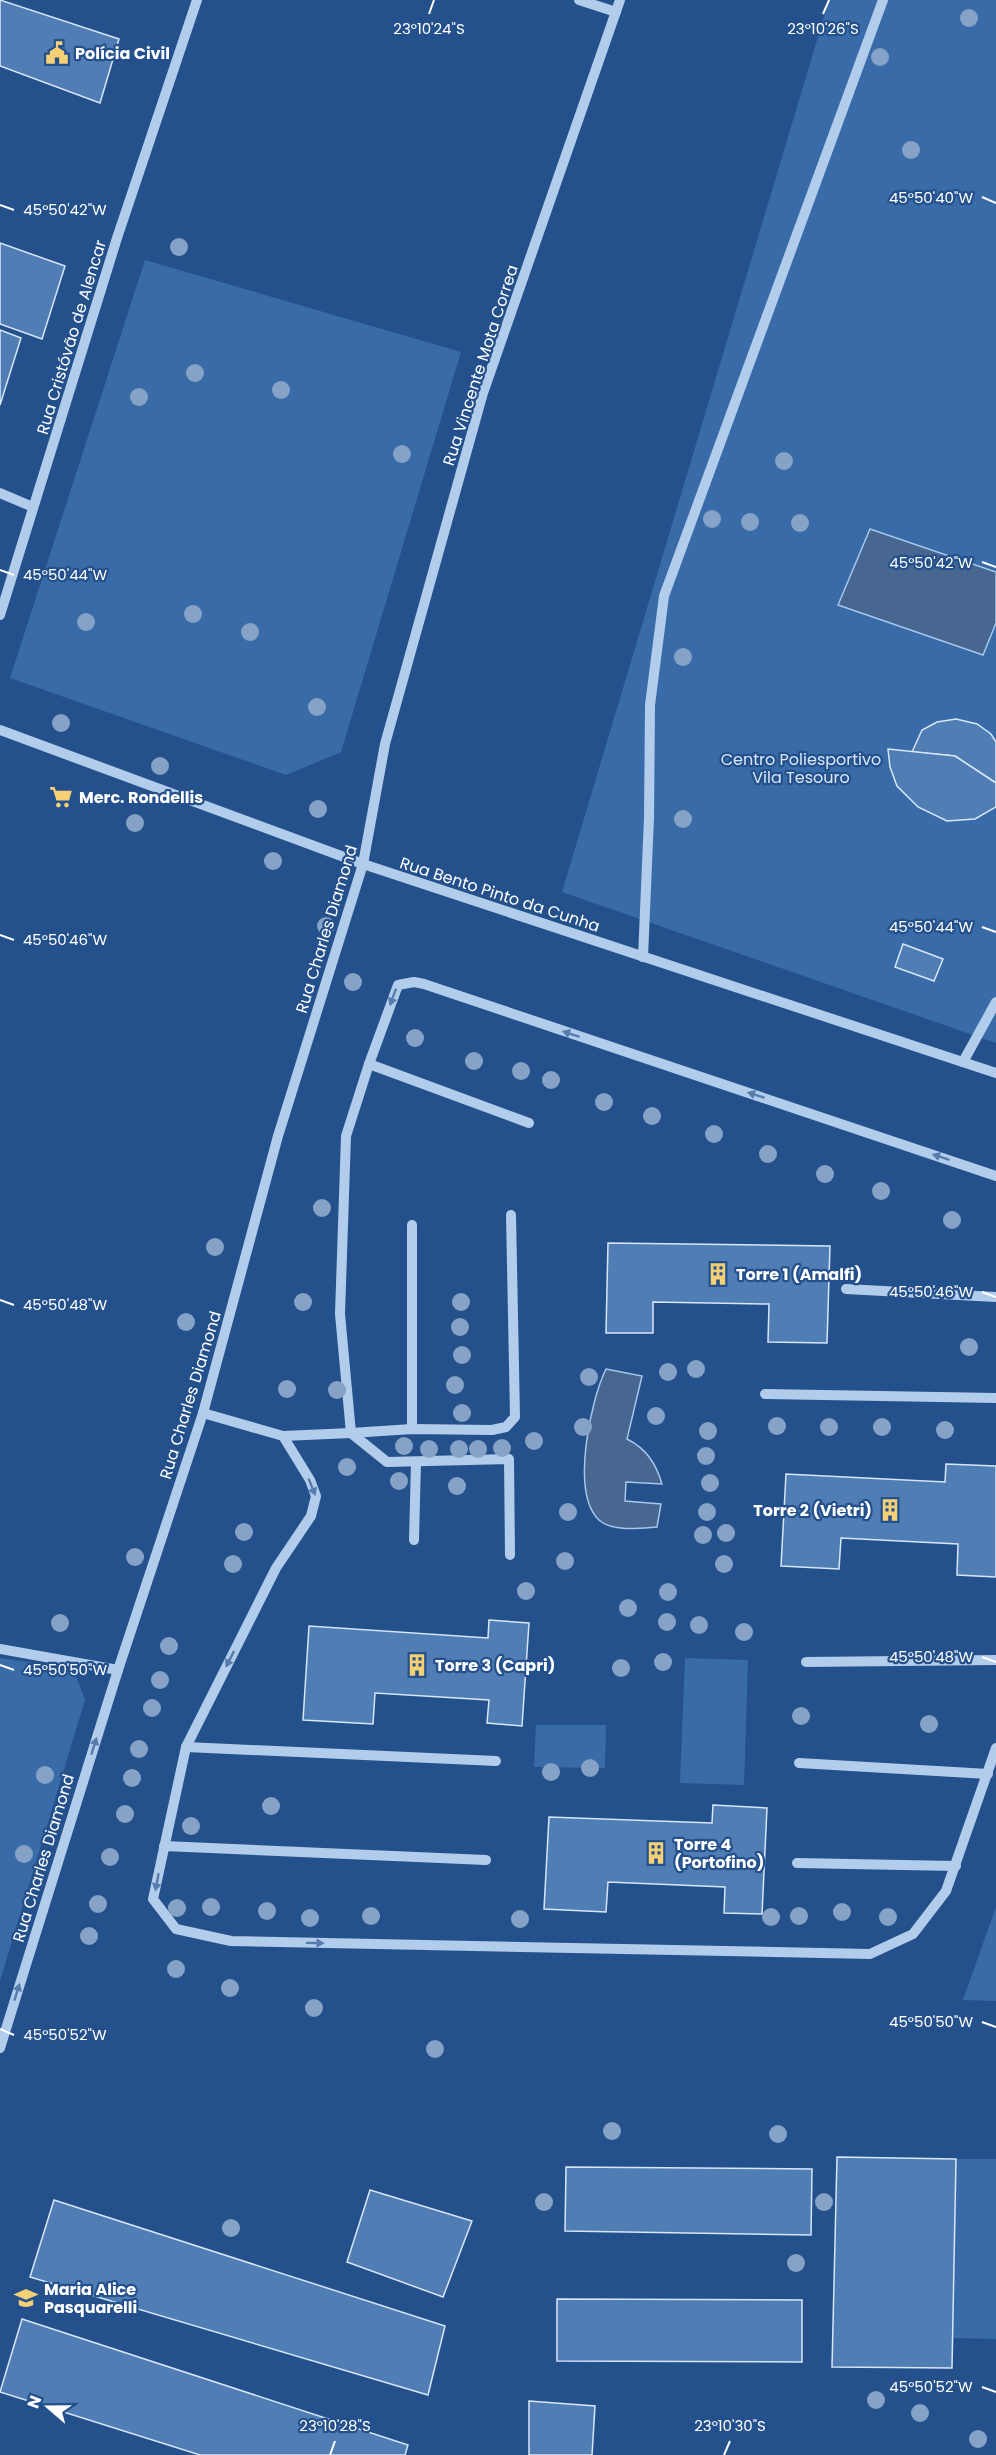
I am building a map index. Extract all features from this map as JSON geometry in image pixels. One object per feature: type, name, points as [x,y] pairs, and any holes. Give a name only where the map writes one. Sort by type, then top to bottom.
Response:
[{"type":"street","name":"Rua Cristóvão de Alencar","points":[[0,615],[117,238],[197,0]]},
{"type":"street","points":[[579,0],[616,12]]},
{"type":"street","name":"Rua Vincente Mota Correa","points":[[385,744],[483,393],[620,0]]},
{"type":"street","points":[[643,957],[650,818],[650,705],[664,596],[883,0]]},
{"type":"street","points":[[0,493],[33,507]]},
{"type":"street","name":"Rua Bento Pinto da Cunha","points":[[0,730],[363,864],[996,1073]]},
{"type":"street","name":"Rua Charles Diamond","points":[[0,2048],[118,1670],[203,1413],[278,1136],[363,864],[385,744]]},
{"type":"street","points":[[510,1555],[509,1459],[387,1462],[351,1433],[340,1314],[346,1136],[398,985],[414,982],[996,1176]]},
{"type":"street","points":[[963,1062],[996,1002]]},
{"type":"street","points":[[369,1064],[529,1123]]},
{"type":"street","points":[[203,1413],[283,1436],[412,1429],[492,1430],[506,1427],[515,1417],[511,1215]]},
{"type":"street","points":[[412,1225],[412,1429]]},
{"type":"street","points":[[846,1289],[996,1297]]},
{"type":"street","points":[[765,1394],[996,1398]]},
{"type":"street","points":[[283,1436],[310,1480],[316,1496],[311,1516],[276,1568],[186,1746],[153,1899],[176,1929],[231,1941],[870,1954],[913,1934],[946,1891],[996,1748]]},
{"type":"street","points":[[414,1540],[416,1462]]},
{"type":"street","points":[[0,1648],[118,1670]]},
{"type":"street","points":[[806,1662],[996,1660]]},
{"type":"street","points":[[186,1746],[496,1761]]},
{"type":"street","points":[[799,1764],[988,1774]]},
{"type":"street","points":[[164,1846],[486,1860]]},
{"type":"street","points":[[797,1863],[956,1866]]},
{"type":"green space","name":"Centro Poliesportivo Vila Tesouro","points":[[829,0],[996,0],[996,1043],[562,892]]},
{"type":"green space","points":[[145,260],[461,352],[341,752],[286,775],[10,678]]},
{"type":"green space","points":[[0,1658],[42,1664],[75,1673],[85,1700],[0,1981]]},
{"type":"green space","points":[[685,1658],[748,1660],[744,1785],[680,1783]]},
{"type":"green space","points":[[536,1725],[606,1725],[605,1768],[534,1767]]},
{"type":"green space","points":[[996,1907],[996,2001],[963,2000]]},
{"type":"green space","points":[[956,2159],[996,2159],[996,2339],[952,2338]]},
{"type":"shaded area","points":[[870,529],[996,572],[996,623],[983,655],[838,605]]},
{"type":"shaded area","points":[[606,1369],[642,1376],[627,1439],[640,1447],[650,1458],[662,1484],[626,1482],[625,1501],[661,1504],[657,1527],[611,1526],[599,1520],[590,1507],[586,1489],[586,1446],[594,1401]]},
{"type":"building","name":"Polícia Civil","points":[[0,0],[119,39],[100,103],[0,66]]},
{"type":"building","points":[[0,243],[65,266],[42,339],[0,324]]},
{"type":"building","points":[[0,330],[21,338],[0,405]]},
{"type":"building","points":[[956,719],[977,724],[991,734],[996,742],[996,783],[955,756],[912,752],[922,730],[937,722]]},
{"type":"building","points":[[888,749],[955,756],[996,783],[996,807],[975,819],[947,821],[918,807],[897,786],[890,767]]},
{"type":"building","points":[[903,944],[943,959],[934,981],[895,967]]},
{"type":"building","name":"Torre 1 (Amalfi)","points":[[608,1243],[830,1246],[827,1343],[768,1342],[769,1304],[653,1302],[653,1333],[606,1333]]},
{"type":"building","name":"Torre 2 (Vietri)","points":[[946,1464],[996,1466],[996,1577],[957,1575],[958,1544],[841,1538],[839,1569],[781,1566],[786,1474],[945,1482]]},
{"type":"building","name":"Torre 3 (Capri)","points":[[489,1620],[529,1623],[522,1726],[487,1723],[489,1700],[375,1693],[373,1724],[303,1720],[309,1626],[488,1638]]},
{"type":"building","name":"Torre 4 (Portofino)","points":[[713,1805],[767,1808],[762,1914],[724,1913],[725,1887],[608,1882],[606,1912],[544,1909],[549,1817],[712,1823]]},
{"type":"building","points":[[837,2157],[956,2159],[952,2368],[832,2367]]},
{"type":"building","points":[[566,2167],[812,2169],[811,2235],[565,2231]]},
{"type":"building","points":[[370,2190],[472,2221],[443,2297],[347,2262]]},
{"type":"building","points":[[54,2200],[445,2326],[428,2395],[30,2277]]},
{"type":"building","points":[[557,2299],[802,2300],[802,2362],[557,2361]]},
{"type":"building","points":[[22,2319],[408,2445],[405,2455],[200,2455],[0,2392]]},
{"type":"building","points":[[529,2401],[595,2406],[592,2455],[529,2455]]},
{"type":"place","name":"Polícia Civil","points":[[57,53]]},
{"type":"place","name":"Merc. Rondellis","points":[[61,797]]},
{"type":"place","name":"Torre 1 (Amalfi)","points":[[718,1274]]},
{"type":"place","name":"Torre 2 (Vietri)","points":[[890,1510]]},
{"type":"place","name":"Torre 3 (Capri)","points":[[417,1665]]},
{"type":"place","name":"Torre 4 (Portofino)","points":[[656,1853]]},
{"type":"place","name":"Maria Alice Pasquarelli","points":[[26,2298]]}]
